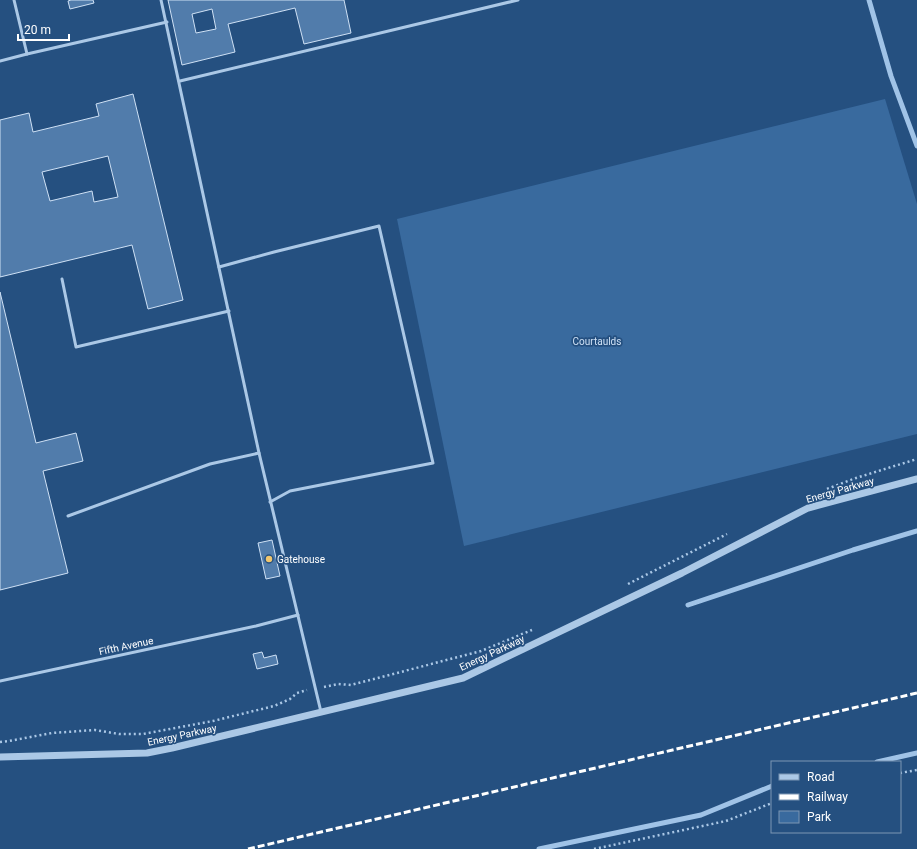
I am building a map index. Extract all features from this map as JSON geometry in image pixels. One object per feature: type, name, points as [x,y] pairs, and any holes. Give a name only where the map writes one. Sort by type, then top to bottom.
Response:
[{"type":"street","name":"Energy Parkway","points":[[0,758],[147,753],[463,678],[682,573],[808,508],[917,478]]},
{"type":"lane","points":[[14,0],[27,54]]},
{"type":"lane","points":[[162,0],[258,453],[321,712]]},
{"type":"lane","points":[[180,81],[518,0]]},
{"type":"lane","points":[[0,61],[167,22]]},
{"type":"lane","points":[[219,267],[380,226],[433,463],[290,492],[270,502]]},
{"type":"lane","points":[[62,279],[76,347],[229,311]]},
{"type":"lane","points":[[68,516],[210,464],[258,453]]},
{"type":"lane","name":"Fifth Avenue","points":[[0,681],[256,626],[298,615]]},
{"type":"path","points":[[822,491],[856,478],[917,459]]},
{"type":"path","points":[[621,587],[733,532]]},
{"type":"path","points":[[0,742],[52,733],[95,730],[119,734],[143,734],[213,721],[274,706],[297,693],[316,688],[338,684],[351,686],[481,651],[537,628]]},
{"type":"path","points":[[901,773],[917,770]]},
{"type":"path","points":[[594,849],[726,821],[771,803]]},
{"type":"green space","name":"Courtaulds","points":[[885,99],[917,204],[917,434],[464,546],[397,219]]},
{"type":"building","points":[[93,0],[94,3],[70,9],[68,1]]},
{"type":"building","points":[[168,0],[344,0],[351,33],[304,44],[295,8],[228,24],[235,52],[182,65]],"holes":[[[212,9],[216,29],[196,33],[192,14]]]},
{"type":"building","points":[[133,94],[183,300],[148,309],[132,245],[0,277],[0,120],[29,113],[33,132],[99,116],[96,104]],"holes":[[[108,156],[118,197],[94,202],[92,191],[50,201],[42,172]]]},
{"type":"building","points":[[0,292],[36,443],[76,433],[83,461],[43,471],[68,573],[0,590]]},
{"type":"building","name":"Gatehouse","points":[[272,540],[280,576],[266,579],[258,543]]},
{"type":"building","points":[[262,652],[264,658],[276,655],[278,664],[257,669],[253,654]]},
{"type":"waterway","points":[[869,0],[891,76],[917,146]]},
{"type":"waterway","points":[[688,605],[853,550],[917,531]]},
{"type":"waterway","points":[[881,761],[917,753]]},
{"type":"waterway","points":[[539,849],[701,815],[771,786]]},
{"type":"railway","points":[[248,849],[917,693]]},
{"type":"place","name":"Gatehouse","points":[[269,559]]}]
